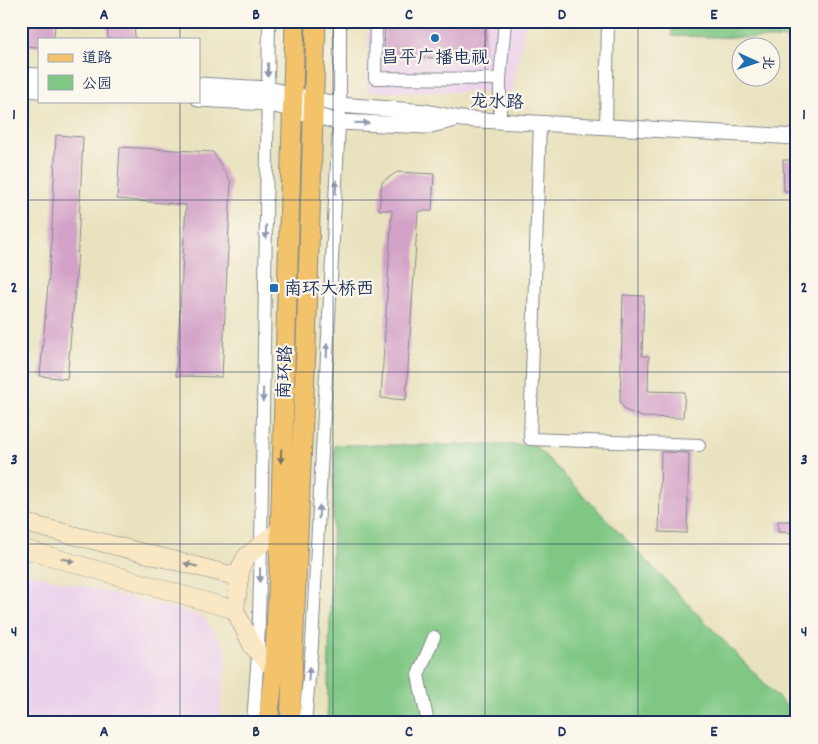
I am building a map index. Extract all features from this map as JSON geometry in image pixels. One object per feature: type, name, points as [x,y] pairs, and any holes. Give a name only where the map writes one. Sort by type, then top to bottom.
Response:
[{"type":"main road","name":"南环路","points":[[268,723],[274,669],[295,21]]},
{"type":"main road","name":"南环路","points":[[290,723],[316,21]]},
{"type":"main road","points":[[21,522],[238,577]]},
{"type":"main road","points":[[274,669],[258,653],[242,627],[235,610],[238,577],[246,557],[279,530]]},
{"type":"main road","points":[[21,548],[235,610]]},
{"type":"street","points":[[253,723],[258,653],[261,545],[269,21]]},
{"type":"street","points":[[305,723],[312,644],[340,105],[340,21]]},
{"type":"street","points":[[376,21],[376,78],[500,79]]},
{"type":"street","points":[[500,119],[500,79],[506,21]]},
{"type":"street","points":[[606,126],[608,21]]},
{"type":"street","points":[[21,75],[38,76]]},
{"type":"street","name":"龙水路","points":[[200,85],[268,96],[314,107],[340,105],[426,112],[461,119],[500,119],[797,137]]},
{"type":"street","points":[[21,89],[38,90]]},
{"type":"street","name":"龙水路","points":[[200,99],[268,96]]},
{"type":"street","points":[[314,107],[339,122],[426,126],[461,119]]},
{"type":"street","points":[[540,122],[530,439],[698,446]]},
{"type":"street","points":[[428,723],[418,675],[434,637]]},
{"type":"shaded area","points":[[368,21],[526,21],[512,92],[367,92]]},
{"type":"shaded area","points":[[21,571],[203,616],[227,651],[219,723],[21,723]]},
{"type":"green space","points":[[672,21],[797,21],[797,39],[672,36]]},
{"type":"green space","points":[[335,445],[535,445],[797,717],[797,723],[327,723]]},
{"type":"building","points":[[23,21],[55,21],[54,38],[38,38],[38,47],[22,46]]},
{"type":"building","points":[[107,21],[134,21],[135,38],[108,38]]},
{"type":"building","name":"昌平广播电视","points":[[385,21],[487,21],[484,61],[384,55]]},
{"type":"building","points":[[56,135],[83,137],[77,266],[67,379],[40,376],[51,250]]},
{"type":"building","points":[[120,147],[213,152],[231,182],[222,377],[176,376],[186,205],[117,199]]},
{"type":"building","points":[[783,160],[797,160],[797,191],[784,191]]},
{"type":"building","points":[[397,172],[434,174],[432,211],[418,211],[406,400],[381,398],[392,210],[379,210],[382,182]]},
{"type":"building","points":[[623,295],[644,296],[642,356],[649,356],[648,391],[685,392],[683,418],[642,417],[625,410],[620,402]]},
{"type":"building","points":[[661,452],[689,453],[687,533],[659,532]]},
{"type":"building","points":[[778,521],[797,521],[797,533],[778,532]]},
{"type":"place","name":"昌平广播电视","points":[[435,38]]},
{"type":"place","name":"南环大桥西","points":[[274,288]]}]
